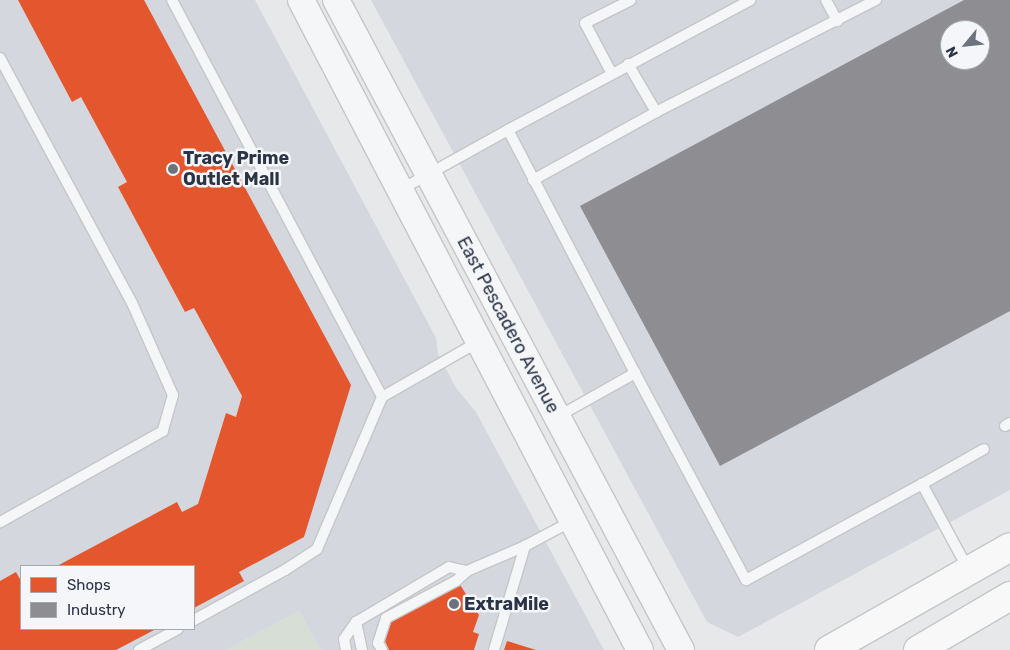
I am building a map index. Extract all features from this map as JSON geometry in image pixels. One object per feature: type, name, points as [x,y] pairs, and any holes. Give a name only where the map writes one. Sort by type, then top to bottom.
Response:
[{"type":"main road","points":[[828,650],[970,572],[1010,547]]},
{"type":"main road","points":[[918,650],[1010,596]]},
{"type":"street","name":"East Pescadero Avenue","points":[[300,0],[479,341],[499,386],[640,650]]},
{"type":"street","name":"East Pescadero Avenue","points":[[336,0],[681,650]]},
{"type":"lane","points":[[172,0],[382,397]]},
{"type":"lane","points":[[611,72],[585,23],[631,0]]},
{"type":"lane","points":[[400,190],[611,72],[750,0]]},
{"type":"lane","points":[[826,0],[837,21]]},
{"type":"lane","points":[[534,180],[656,112],[876,0]]},
{"type":"lane","points":[[0,58],[132,303],[173,395],[163,430],[0,522]]},
{"type":"lane","points":[[628,64],[656,112]]},
{"type":"lane","points":[[508,130],[635,374],[746,580],[984,448]]},
{"type":"lane","points":[[195,619],[285,570],[317,549],[382,397],[479,341]]},
{"type":"lane","points":[[557,418],[635,374]]},
{"type":"lane","points":[[922,484],[970,572]]},
{"type":"lane","points":[[382,650],[378,643],[386,618],[456,581],[467,571],[525,546],[572,521]]},
{"type":"lane","points":[[494,650],[525,546]]},
{"type":"lane","points":[[346,650],[344,638],[356,622],[449,567],[467,571]]},
{"type":"lane","points":[[356,622],[362,650]]},
{"type":"lane","points":[[139,650],[176,630]]},
{"type":"shaded area","name":"Tracy Prime Outlet Mall","points":[[0,0],[255,0],[436,338],[438,354],[456,388],[476,412],[604,650],[321,650],[299,611],[226,650],[0,650]]},
{"type":"shaded area","points":[[371,0],[1010,0],[1010,490],[738,637],[707,622]]},
{"type":"shaded area","points":[[299,611],[321,650],[226,650]]},
{"type":"building: Shops","points":[[18,0],[144,0],[351,385],[304,537],[239,572],[244,581],[195,607],[195,565],[59,565],[177,502],[182,512],[198,504],[226,413],[236,417],[242,396],[194,308],[185,312],[118,187],[127,182],[81,97],[72,102]]},
{"type":"building: Shops","points":[[16,572],[20,579],[20,630],[154,630],[116,650],[0,650],[0,581]]},
{"type":"building: Shops","points":[[459,583],[479,615],[473,632],[479,634],[474,650],[389,650],[385,641],[393,617]]},
{"type":"building: Shops","points":[[507,641],[536,650],[504,650]]},
{"type":"building: Industry","points":[[964,0],[1010,0],[1010,311],[720,466],[580,206]]},
{"type":"place","name":"Tracy Prime Outlet Mall","points":[[173,169]]},
{"type":"place","name":"ExtraMile","points":[[454,604]]}]
